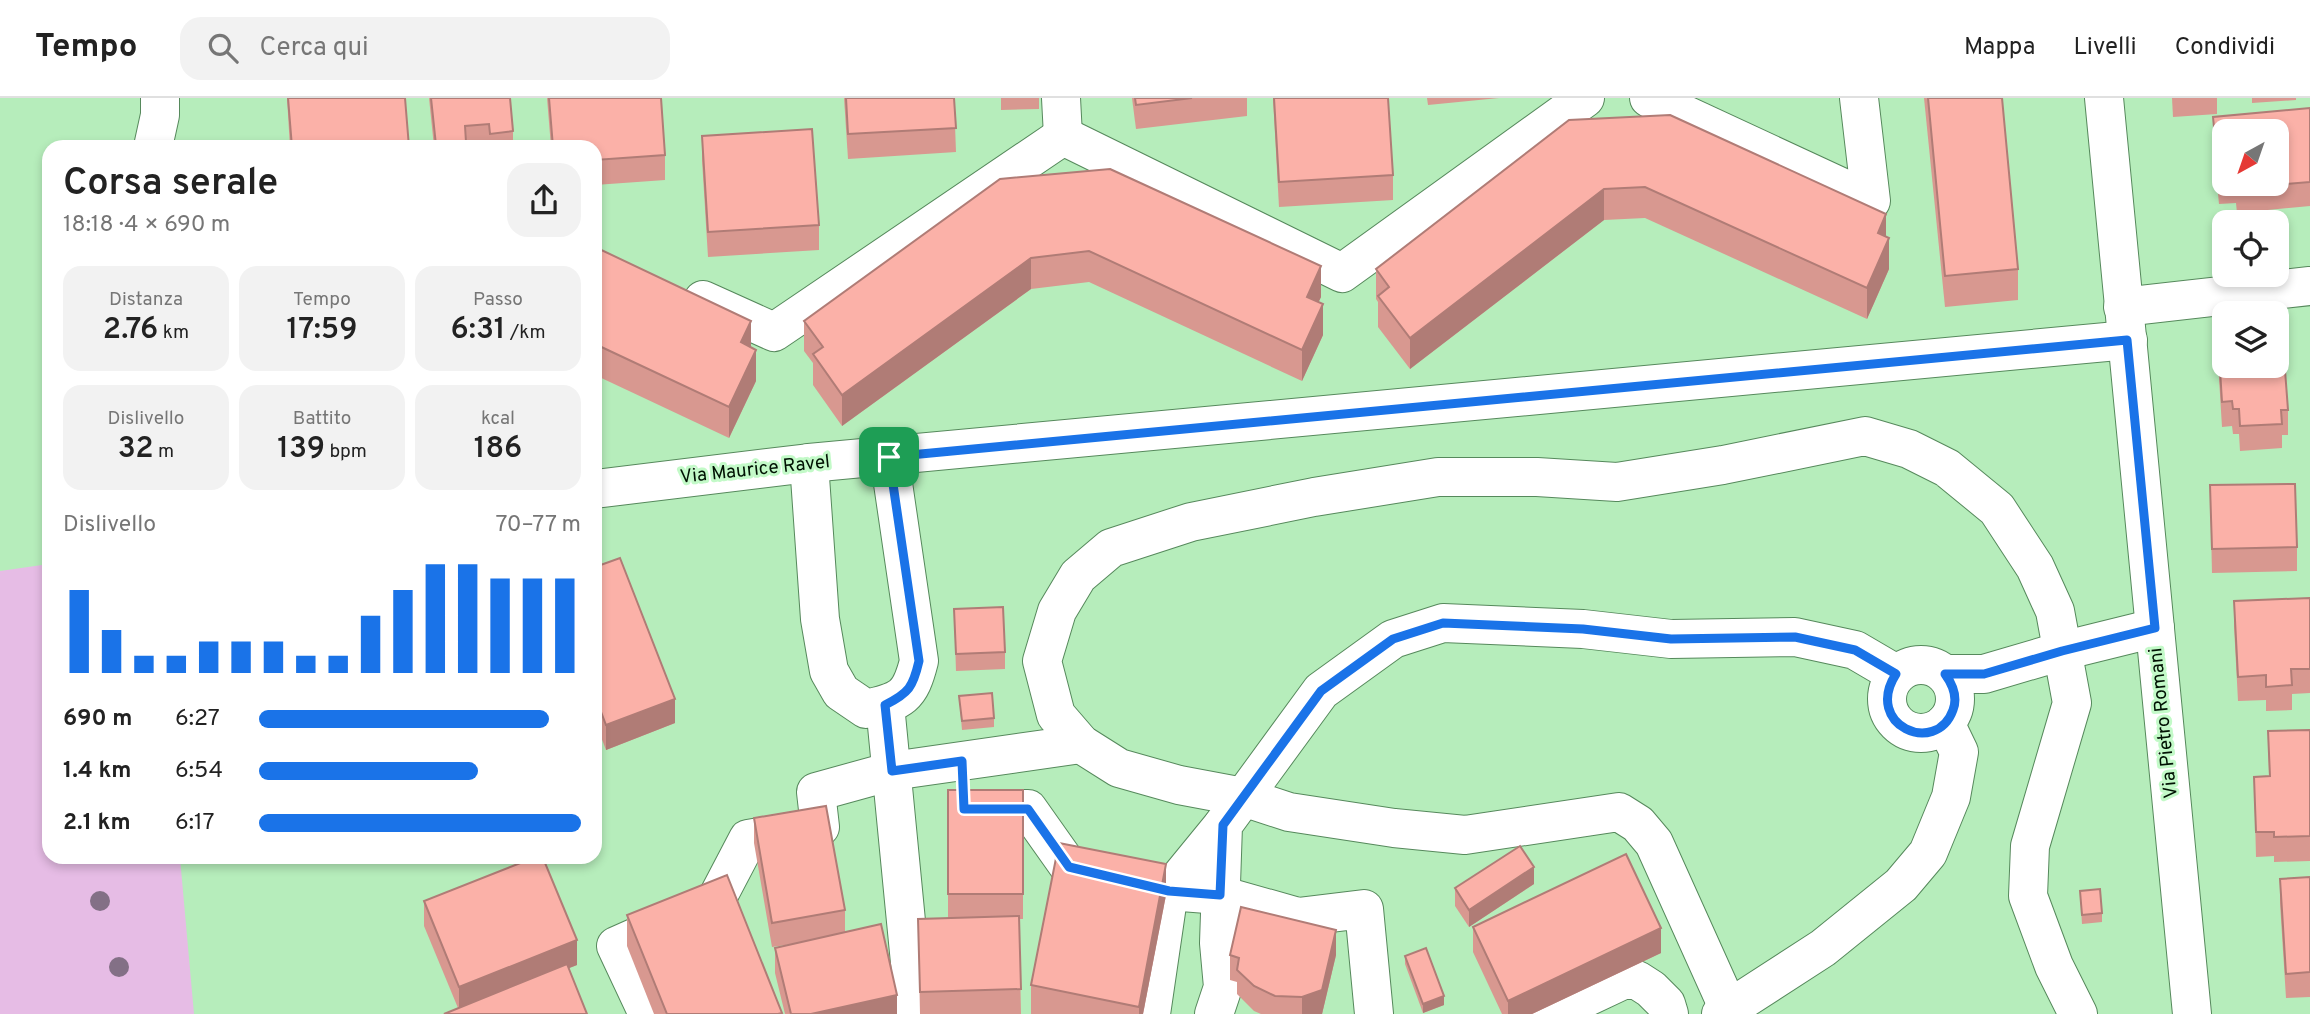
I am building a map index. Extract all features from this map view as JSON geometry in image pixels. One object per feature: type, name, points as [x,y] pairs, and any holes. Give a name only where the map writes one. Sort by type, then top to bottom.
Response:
[{"type":"street","points":[[155,140],[160,115],[160,98]]},
{"type":"street","points":[[1061,98],[1063,136]]},
{"type":"street","points":[[1063,136],[1342,273],[1585,98]]},
{"type":"street","points":[[1648,98],[1871,201],[1859,98]]},
{"type":"street","name":"Via Pietro Romani","points":[[2104,98],[2192,1014]]},
{"type":"street","points":[[667,283],[774,332],[1063,136]]},
{"type":"street","name":"Via Maurice Ravel","points":[[602,488],[809,463],[889,457],[2125,323],[2310,286]]},
{"type":"street","points":[[1945,723],[1959,752],[1951,797],[1928,853],[1900,885],[1824,948],[1727,1012],[1654,843],[1638,824],[1619,812],[1465,835],[1289,813],[1233,811],[1179,785],[1119,768],[1081,744],[1056,715],[1042,661],[1057,611],[1078,576],[1111,548],[1191,522],[1314,496],[1438,477],[1537,477],[1617,482],[1736,463],[1865,436],[1909,449],[1947,468],[1997,509],[2035,566],[2055,611],[2072,703],[2030,846],[2028,896],[2054,966],[2078,1014]]},
{"type":"street","points":[[809,463],[820,619],[829,671],[841,692],[866,709],[885,705],[904,696],[914,682],[919,661],[889,457]]},
{"type":"street","points":[[1151,1014],[1169,891],[1233,811],[1321,691],[1393,639],[1443,623],[1583,629],[1671,639],[1795,637],[1855,650],[1896,674]]},
{"type":"street","points":[[1945,674],[1951,683],[1955,704],[1945,723],[1936,730],[1925,733],[1912,732],[1893,719],[1886,696],[1896,674],[1905,668],[1926,665],[1945,674],[1984,674],[2155,628]]},
{"type":"street","points":[[885,705],[915,1014]]},
{"type":"street","points":[[648,1014],[616,946],[715,902],[748,839],[820,827],[816,792],[892,771],[1081,744]]},
{"type":"street","points":[[962,761],[964,809],[1028,809],[1069,867],[1169,891],[1220,895],[1298,917],[1364,909],[1374,1014]]},
{"type":"street","points":[[1214,1014],[1223,987],[1219,943],[1220,895],[1233,811]]},
{"type":"street","points":[[1551,1014],[1623,980],[1637,980],[1651,989],[1666,1004],[1669,1014]]},
{"type":"shaded area","points":[[42,565],[42,864],[181,864],[194,1014],[0,1014],[0,571]]},
{"type":"building","points":[[288,98],[405,98],[408,140],[291,140]]},
{"type":"building","points":[[431,98],[510,98],[513,131],[490,134],[489,124],[465,126],[466,140],[435,140]]},
{"type":"building","points":[[549,98],[661,98],[665,155],[602,160],[602,140],[552,140]]},
{"type":"building","points":[[846,98],[954,98],[956,128],[848,134]]},
{"type":"building","points":[[1135,98],[1192,98],[1136,105]]},
{"type":"building","points":[[1274,98],[1388,98],[1393,175],[1279,182]]},
{"type":"building","points":[[1928,98],[2002,98],[2018,269],[1945,276]]},
{"type":"building","points":[[2310,108],[2310,182],[2289,184],[2289,119],[2213,117]]},
{"type":"building","points":[[1670,115],[1886,214],[1878,233],[1889,238],[1867,288],[1645,187],[1604,189],[1410,338],[1378,296],[1389,287],[1376,269],[1569,120]]},
{"type":"building","points":[[812,129],[819,225],[708,232],[702,136]]},
{"type":"building","points":[[1110,169],[1321,266],[1307,297],[1323,304],[1302,350],[1089,251],[1031,258],[842,395],[813,354],[823,347],[804,321],[1000,179]]},
{"type":"building","points":[[602,250],[751,321],[741,342],[756,350],[729,407],[602,347]]},
{"type":"building","points":[[2221,378],[2286,378],[2288,410],[2281,410],[2282,424],[2240,426],[2239,409],[2233,409],[2232,401],[2222,402]]},
{"type":"building","points":[[2295,484],[2297,547],[2212,549],[2210,485]]},
{"type":"building","points":[[620,558],[675,699],[606,725],[602,714],[602,564]]},
{"type":"building","points":[[2310,598],[2310,669],[2291,669],[2292,685],[2266,687],[2266,675],[2238,677],[2234,601]]},
{"type":"building","points":[[1003,607],[1005,652],[956,654],[954,609]]},
{"type":"building","points":[[992,693],[994,718],[962,721],[959,696]]},
{"type":"building","points":[[2310,730],[2310,836],[2274,837],[2274,832],[2256,832],[2254,777],[2270,776],[2268,731]]},
{"type":"building","points":[[948,790],[1023,790],[1023,894],[948,894]]},
{"type":"building","points":[[826,806],[845,910],[772,923],[754,818]]},
{"type":"building","points":[[1059,843],[1166,864],[1139,1007],[1031,985]]},
{"type":"building","points":[[1520,846],[1534,867],[1469,910],[1455,888]]},
{"type":"building","points":[[1626,854],[1661,928],[1508,1001],[1473,927]]},
{"type":"building","points":[[518,864],[545,864],[577,940],[459,987],[424,901]]},
{"type":"building","points":[[727,875],[782,1013],[667,1014],[627,915]]},
{"type":"building","points":[[2310,877],[2310,972],[2286,974],[2280,879]]},
{"type":"building","points":[[2100,889],[2102,913],[2082,915],[2080,891]]},
{"type":"building","points":[[1241,907],[1336,930],[1322,990],[1302,997],[1275,996],[1254,986],[1237,970],[1239,958],[1230,955]]},
{"type":"building","points":[[1019,916],[1021,989],[920,992],[918,919]]},
{"type":"building","points":[[881,924],[897,995],[811,1014],[791,1014],[775,948]]},
{"type":"building","points":[[1426,948],[1444,996],[1423,1004],[1405,956]]},
{"type":"building","points":[[567,964],[587,1014],[444,1014]]},
{"type":"route","points":[[2127,340],[2155,628],[1984,674],[1945,674],[1955,693],[1952,714],[1936,730],[1925,733],[1912,732],[1893,719],[1886,696],[1896,674],[1855,650],[1795,637],[1671,639],[1583,629],[1443,623],[1393,639],[1321,691],[1223,825],[1220,895],[1169,891],[1069,867],[1028,809],[964,809],[962,761],[892,771],[885,705],[904,696],[914,682],[919,661],[915,617],[889,457],[2127,340]]}]
